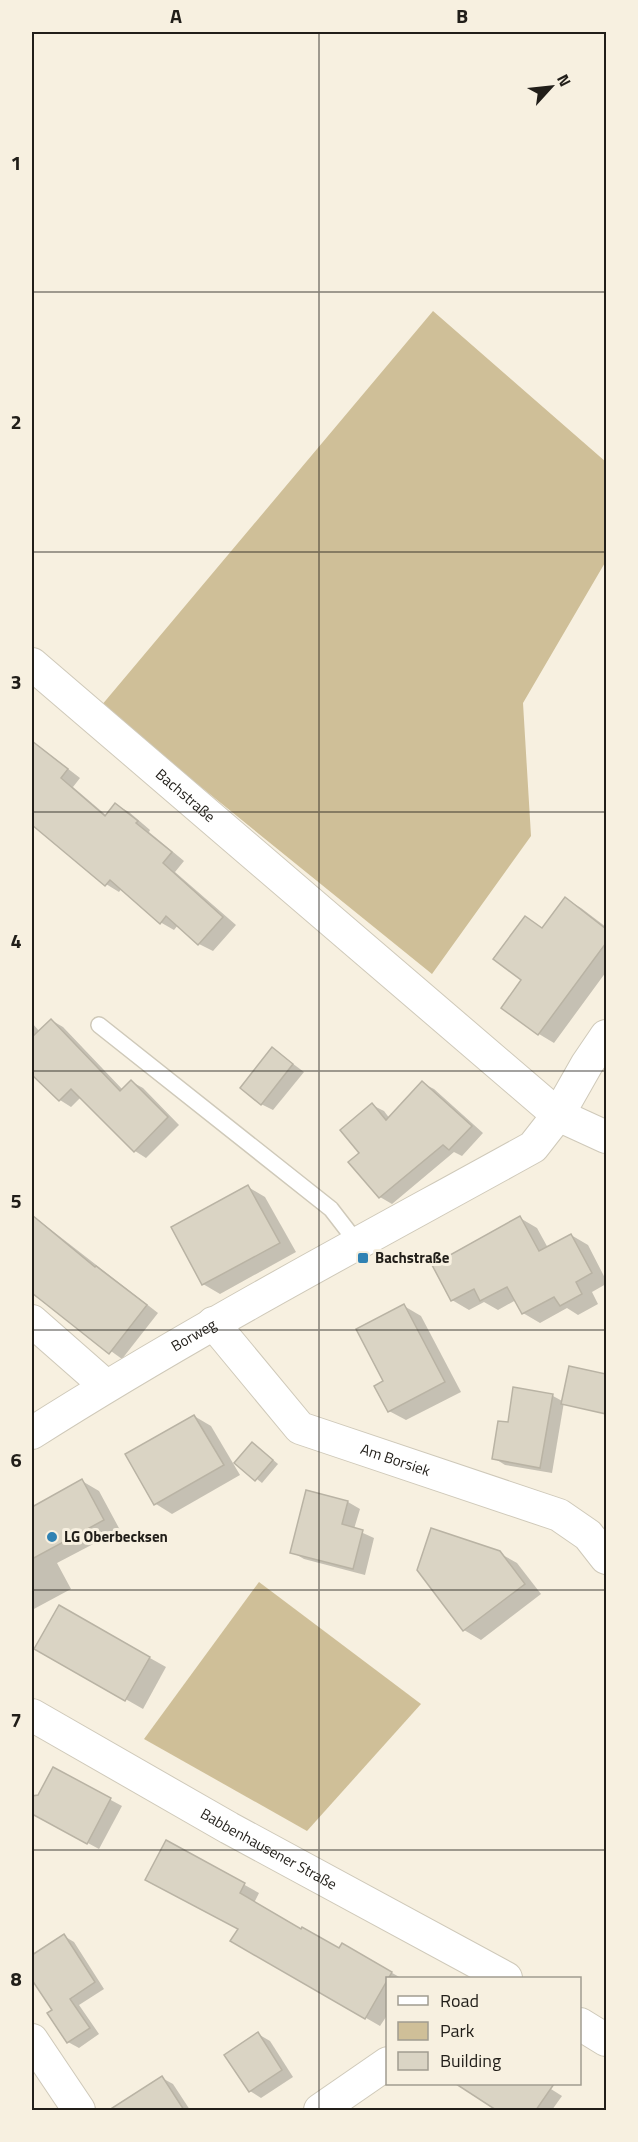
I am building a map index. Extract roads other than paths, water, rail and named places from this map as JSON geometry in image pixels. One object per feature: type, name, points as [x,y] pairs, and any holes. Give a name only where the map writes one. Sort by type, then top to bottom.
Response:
[{"type":"street","name":"Bachstraße","points":[[32,664],[558,1115],[606,1137]]},
{"type":"street","name":"Borweg","points":[[32,1433],[213,1323],[533,1148],[558,1115],[606,1036]]},
{"type":"street","points":[[32,1321],[106,1386]]},
{"type":"street","name":"Am Borsiek","points":[[213,1323],[300,1428],[559,1515],[588,1535],[606,1558]]},
{"type":"street","name":"Babbenhausener Straße","points":[[32,1715],[229,1828],[504,1977]]},
{"type":"street","points":[[581,2025],[606,2040]]},
{"type":"street","points":[[32,2040],[79,2110]]},
{"type":"street","points":[[320,2110],[386,2064]]},
{"type":"lane","points":[[99,1025],[331,1209],[358,1244]]},
{"type":"place","name":"Bachstraße","points":[[363,1258]]},
{"type":"place","name":"LG Oberbecksen","points":[[52,1537]]}]
